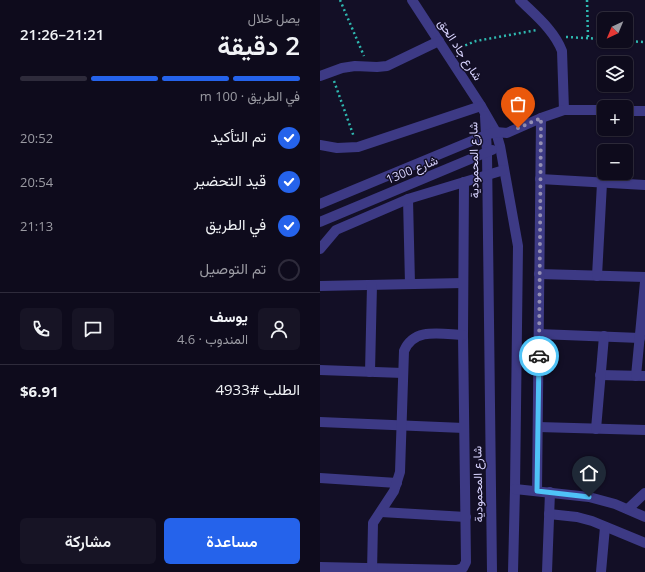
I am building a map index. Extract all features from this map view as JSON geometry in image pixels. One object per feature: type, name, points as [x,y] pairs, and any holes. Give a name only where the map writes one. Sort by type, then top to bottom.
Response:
[{"type":"street","name":"شارع جاد الحق","points":[[412,0],[483,110]]},
{"type":"street","points":[[520,0],[551,32],[559,43],[562,51],[564,110]]},
{"type":"street","points":[[320,76],[342,68],[355,66],[387,66],[439,41]]},
{"type":"street","points":[[320,145],[337,148],[358,147],[483,110]]},
{"type":"street","name":"شارع المحمودية","points":[[483,110],[491,134],[500,146],[518,246],[513,572]]},
{"type":"street","name":"شارع 1300","points":[[324,202],[491,134],[507,133],[564,110],[597,110]]},
{"type":"street","points":[[633,111],[645,111]]},
{"type":"street","points":[[537,491],[541,118]]},
{"type":"street","points":[[500,146],[507,133]]},
{"type":"street","name":"شارع المحمودية","points":[[491,134],[487,153],[487,175],[492,572]]},
{"type":"street","name":"شارع 1300","points":[[320,222],[487,153],[500,146]]},
{"type":"street","points":[[320,249],[336,230],[408,199],[504,170]]},
{"type":"street","points":[[540,180],[645,185]]},
{"type":"street","points":[[320,567],[372,570],[460,570],[466,562],[463,335],[464,182]]},
{"type":"street","points":[[597,276],[602,183]]},
{"type":"street","points":[[320,194],[324,202]]},
{"type":"street","points":[[408,199],[410,284]]},
{"type":"street","points":[[539,274],[645,277]]},
{"type":"street","points":[[600,375],[641,376],[640,338],[645,282]]},
{"type":"street","points":[[320,286],[463,283]]},
{"type":"street","points":[[370,372],[372,285]]},
{"type":"street","points":[[539,334],[640,338]]},
{"type":"street","points":[[372,570],[374,523],[394,491],[400,472],[404,351],[406,344],[417,335],[463,335]]},
{"type":"street","points":[[596,429],[604,336]]},
{"type":"street","points":[[320,370],[403,373]]},
{"type":"street","points":[[320,422],[464,428]]},
{"type":"street","points":[[538,427],[645,430]]},
{"type":"street","points":[[320,478],[397,483]]},
{"type":"street","points":[[515,489],[589,497],[615,504],[645,517]]},
{"type":"street","points":[[547,572],[550,492]]},
{"type":"street","points":[[628,509],[645,493]]},
{"type":"street","points":[[381,512],[466,517]]},
{"type":"street","points":[[549,514],[577,517],[645,543]]},
{"type":"street","points":[[601,572],[605,527]]},
{"type":"path","points":[[340,0],[368,66]]},
{"type":"path","points":[[587,0],[588,38]]},
{"type":"path","points":[[447,54],[461,46],[476,41],[551,32],[597,39]]},
{"type":"path","points":[[633,41],[645,42]]},
{"type":"path","points":[[330,72],[358,147]]},
{"type":"way so far","points":[[518,128],[541,118],[539,356]]},
{"type":"route","points":[[539,356],[537,491],[589,497]]}]
